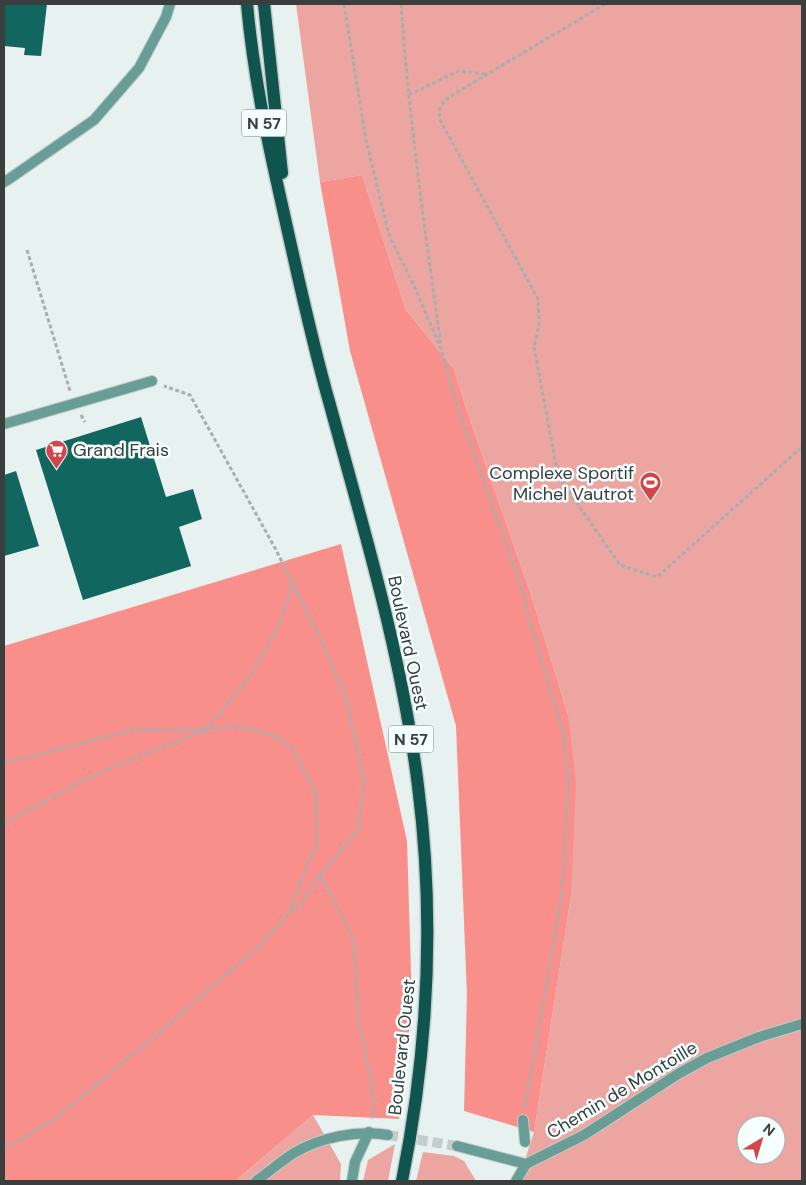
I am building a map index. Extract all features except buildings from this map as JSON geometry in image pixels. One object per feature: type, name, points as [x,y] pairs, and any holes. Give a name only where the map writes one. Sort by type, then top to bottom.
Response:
[{"type":"main road","name":"Boulevard Ouest","points":[[247,4],[262,113],[323,379],[381,596],[405,705],[418,785],[426,883],[426,991],[418,1084],[402,1181]]},
{"type":"main road","name":"Boulevard Ouest","points":[[264,4],[290,240]]},
{"type":"street","points":[[4,182],[94,120],[139,68],[166,16],[170,4]]},
{"type":"street","points":[[4,424],[152,381]]},
{"type":"street","name":"Chemin de Montoille","points":[[526,1164],[584,1135],[678,1074],[708,1058],[751,1040],[802,1024]]},
{"type":"street","points":[[523,1120],[525,1142]]},
{"type":"street","points":[[352,1181],[355,1162],[369,1132]]},
{"type":"street","points":[[256,1181],[294,1153],[313,1144],[369,1132],[388,1135]]},
{"type":"street","points":[[457,1146],[526,1164],[516,1181]]},
{"type":"path","points":[[344,4],[366,140],[389,235],[415,288],[441,349]]},
{"type":"path","points":[[401,4],[423,219],[441,349],[458,413],[521,586],[529,620],[563,732],[568,781],[562,894],[523,1120]]},
{"type":"path","points":[[605,4],[449,96],[440,106],[439,118],[538,298],[539,324],[534,347],[558,476],[620,565],[657,577],[802,446]]},
{"type":"path","points":[[409,95],[458,71],[487,74]]},
{"type":"path","points":[[27,250],[76,403],[85,422]]},
{"type":"path","points":[[4,1146],[22,1139],[56,1118],[256,949],[292,910],[301,904],[320,875],[358,830],[364,781],[346,698],[293,582],[190,395],[152,381]]},
{"type":"path","points":[[4,823],[98,773],[206,730],[252,673],[279,625],[293,582]]},
{"type":"path","points":[[4,762],[132,730],[206,730],[237,726],[271,734],[292,747],[316,794],[318,843],[291,905],[292,910]]},
{"type":"path","points":[[320,875],[353,937],[358,1024],[370,1074],[374,1103],[369,1132]]},
{"type":"shaded area","name":"Complexe Sportif Michel Vautrot","points":[[296,4],[802,4],[802,1181],[518,1181],[534,1132],[571,896],[568,715],[532,598],[454,369],[406,310],[362,175],[320,182]]},
{"type":"shaded area","points":[[362,175],[406,310],[454,369],[532,598],[568,715],[576,783],[571,896],[534,1132],[464,1111],[467,995],[456,726],[350,351],[320,182]]},
{"type":"shaded area","points":[[341,544],[407,841],[412,1005],[399,1119],[313,1115],[235,1181],[4,1181],[4,646]]},
{"type":"shaded area","points":[[313,1115],[341,1164],[340,1181],[235,1181]]},
{"type":"shaded area","points":[[395,1144],[388,1181],[363,1181],[368,1160]]},
{"type":"shaded area","points":[[423,1152],[454,1156],[464,1161],[476,1181],[416,1181]]},
{"type":"tunnel","points":[[388,1135],[457,1146]]},
{"type":"place","name":"Grand Frais","points":[[57,469]]},
{"type":"place","name":"Complexe Sportif Michel Vautrot","points":[[650,502]]}]
